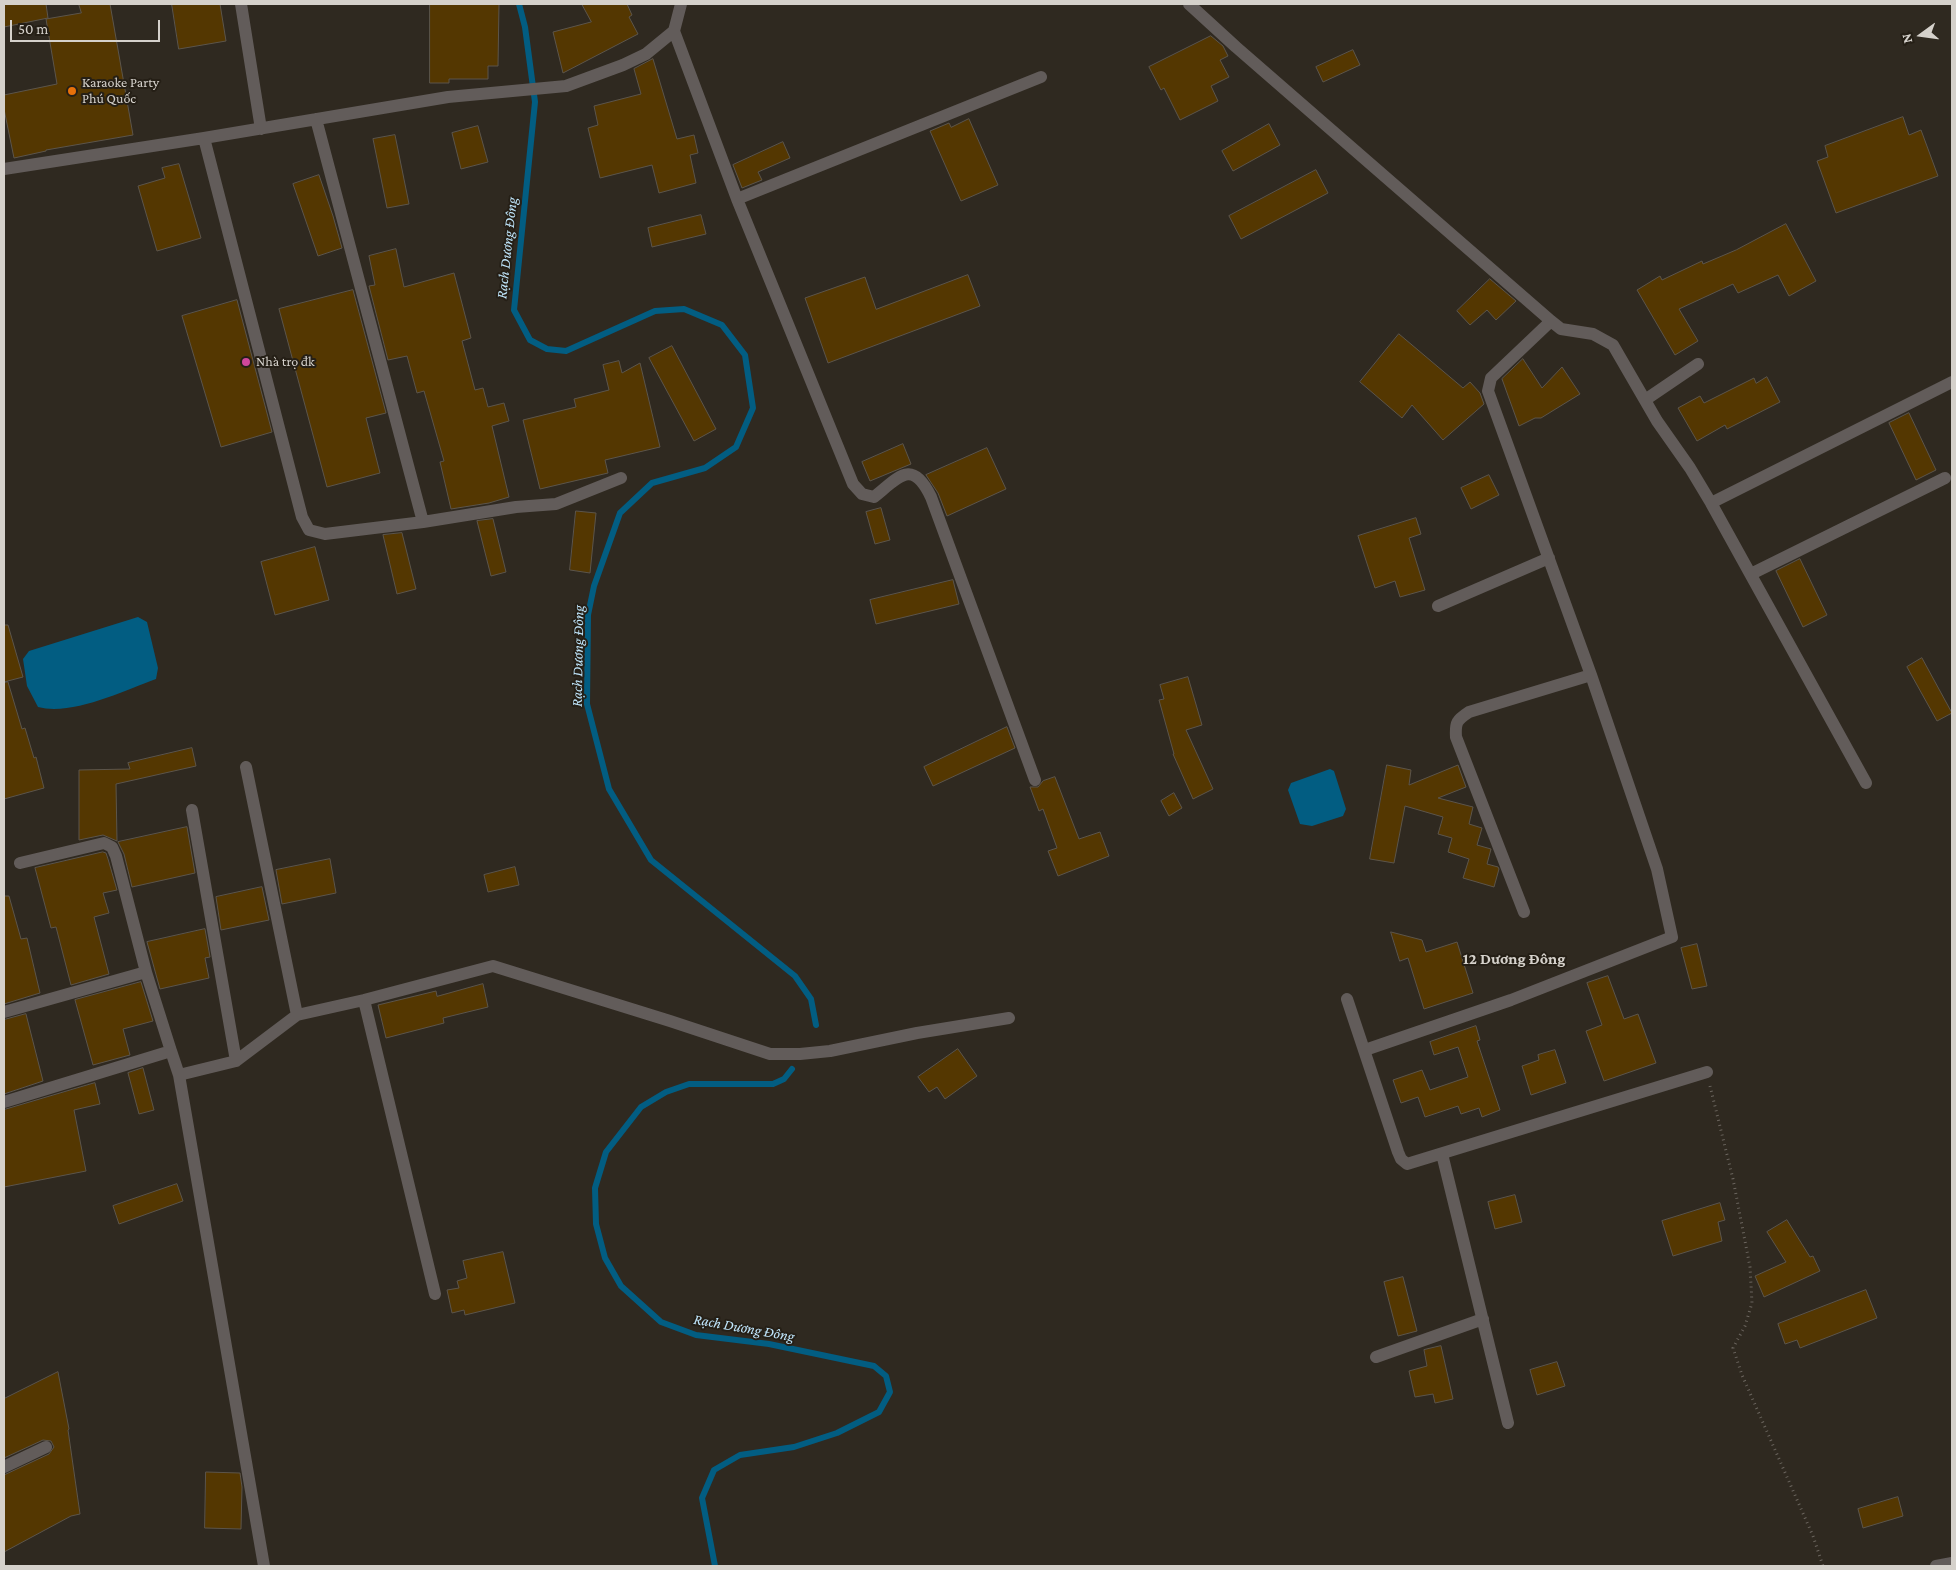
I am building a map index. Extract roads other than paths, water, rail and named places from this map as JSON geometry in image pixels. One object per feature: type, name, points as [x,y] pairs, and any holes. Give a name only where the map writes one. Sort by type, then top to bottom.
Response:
[{"type":"street","points":[[241,4],[261,129]]},
{"type":"street","points":[[681,4],[674,31],[737,198],[853,484],[862,494],[874,497],[900,476],[909,474],[917,476],[924,482],[1035,780]]},
{"type":"street","points":[[1189,4],[1243,54],[1561,329],[1593,334],[1613,345],[1657,421],[1690,468],[1711,503],[1866,783]]},
{"type":"street","points":[[4,169],[261,129],[448,97],[566,86],[623,65],[646,54],[674,31]]},
{"type":"street","points":[[737,198],[1042,77]]},
{"type":"street","points":[[316,119],[423,522]]},
{"type":"street","points":[[204,138],[299,507],[309,530],[325,534],[423,522],[516,507],[556,504],[621,478]]},
{"type":"street","points":[[1365,1050],[1511,1000],[1672,937],[1657,869],[1591,675],[1488,391],[1491,378],[1552,321]]},
{"type":"street","points":[[1645,400],[1698,364]]},
{"type":"street","points":[[1711,503],[1952,382]]},
{"type":"street","points":[[1751,574],[1944,478]]},
{"type":"street","points":[[1438,606],[1549,558]]},
{"type":"street","points":[[1524,912],[1456,737],[1455,727],[1458,719],[1470,712],[1591,675]]},
{"type":"street","points":[[246,767],[297,1015]]},
{"type":"street","points":[[192,810],[236,1061]]},
{"type":"street","points":[[20,863],[104,843],[112,847],[116,856],[146,972],[179,1075],[264,1566]]},
{"type":"street","points":[[179,1075],[236,1061],[297,1015],[364,1000],[493,966],[670,1020],[770,1054],[830,1051],[917,1033],[1009,1018]]},
{"type":"street","points":[[4,1012],[146,972]]},
{"type":"street","points":[[1347,999],[1401,1159],[1407,1164],[1707,1072]]},
{"type":"street","points":[[364,1000],[435,1294]]},
{"type":"street","points":[[4,1102],[170,1051]]},
{"type":"street","points":[[1442,1154],[1508,1423]]},
{"type":"street","points":[[1376,1357],[1483,1319]]},
{"type":"street","points":[[4,1467],[46,1447]]},
{"type":"street","points":[[1936,1566],[1952,1563]]},
{"type":"water","points":[[138,617],[147,622],[158,668],[156,679],[113,696],[82,705],[51,709],[38,707],[27,686],[23,659],[29,651]]},
{"type":"water","points":[[1330,769],[1334,771],[1346,809],[1343,816],[1312,826],[1300,824],[1288,790],[1291,783]]},
{"type":"waterway","name":"Rạch Dương Đông","points":[[519,4],[525,27],[535,102],[514,310],[530,340],[547,349],[566,351],[655,311],[684,309],[722,325],[745,355],[753,408],[736,447],[705,468],[652,483],[620,513],[594,586],[588,615],[587,704],[609,789],[651,860],[795,976],[811,999],[816,1025]]},
{"type":"waterway","name":"Rạch Dương Đông","points":[[715,1566],[702,1498],[714,1470],[740,1455],[794,1447],[837,1433],[879,1412],[890,1392],[886,1376],[874,1366],[769,1344],[696,1335],[661,1322],[621,1286],[605,1258],[596,1224],[595,1188],[606,1152],[641,1107],[666,1092],[689,1084],[773,1084],[784,1079],[792,1069]]},
{"type":"place","name":"Karaoke Party Phú Quốc","points":[[72,91]]},
{"type":"place","name":"Nhà trọ đk","points":[[246,362]]},
{"type":"district","name":"12 Dương Đông","points":[[1514,959]]}]
